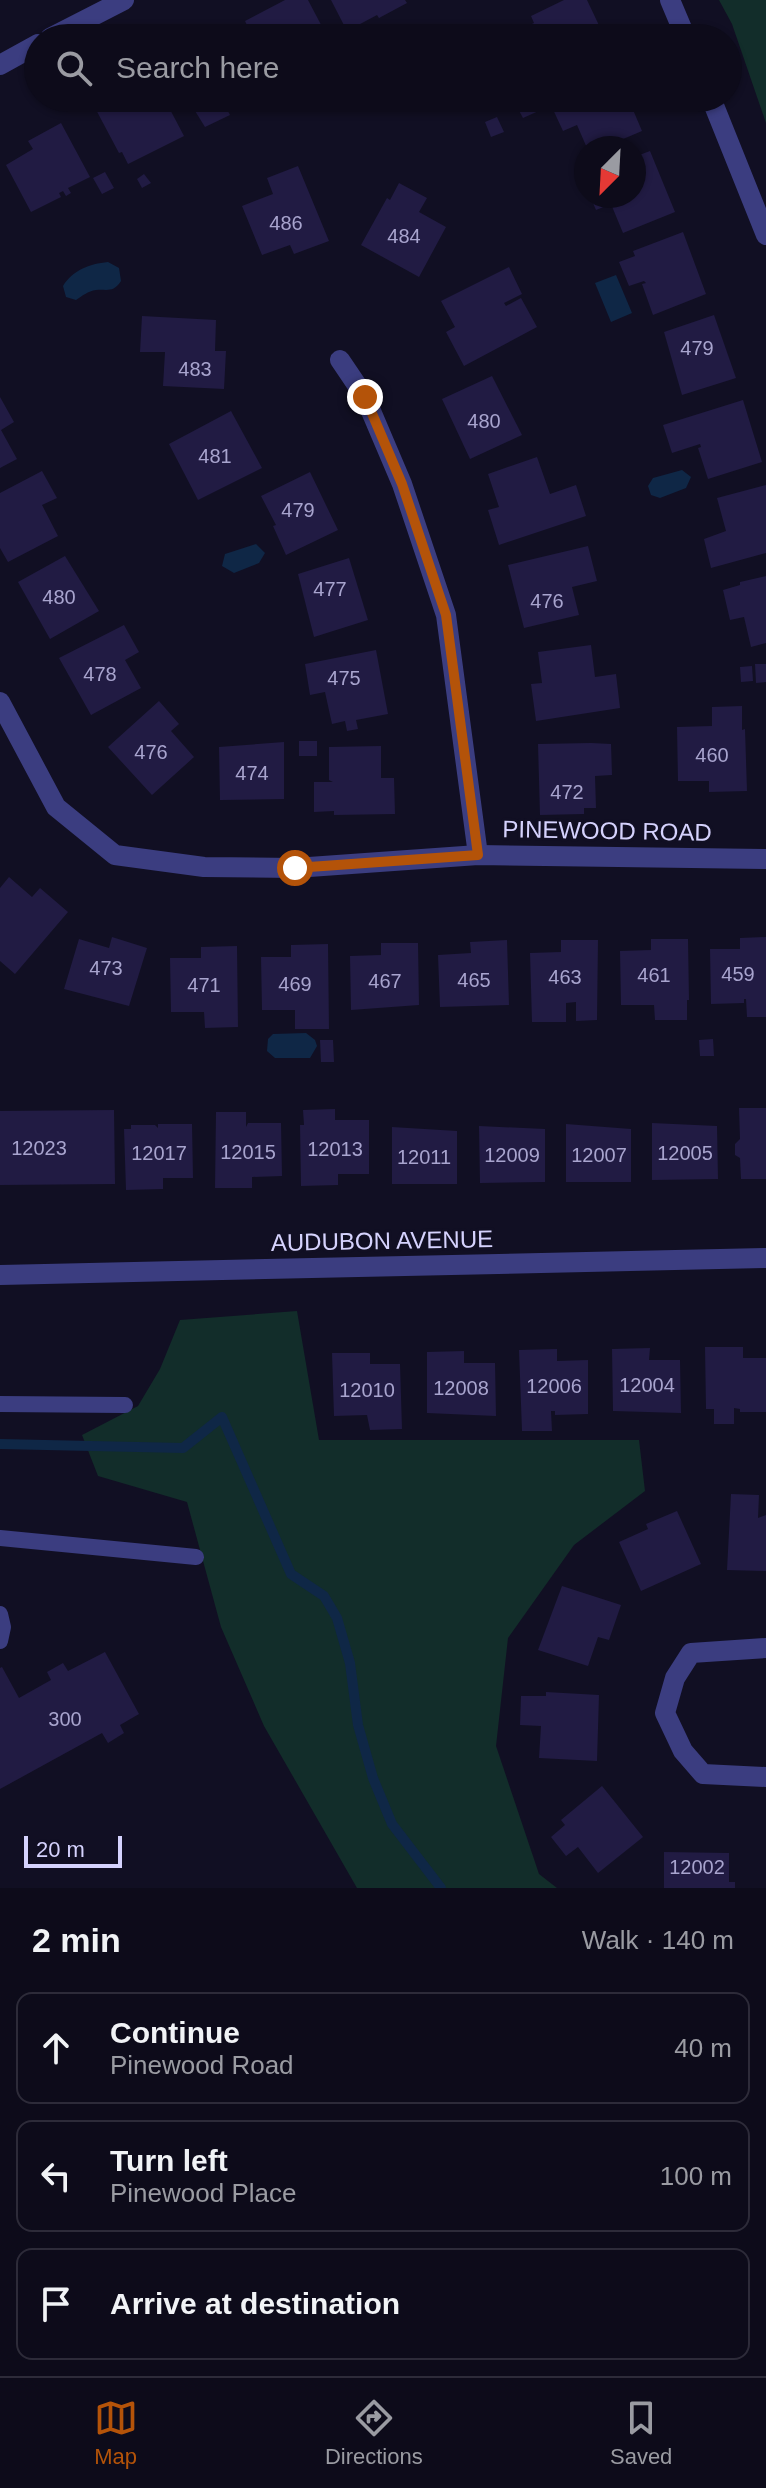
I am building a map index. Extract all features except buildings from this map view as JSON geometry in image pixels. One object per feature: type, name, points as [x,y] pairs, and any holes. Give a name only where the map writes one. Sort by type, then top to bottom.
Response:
[{"type":"street","points":[[77,24],[124,0]]},
{"type":"street","points":[[670,0],[680,24]]},
{"type":"street","points":[[0,65],[24,52]]},
{"type":"street","points":[[717,112],[766,235]]},
{"type":"street","points":[[340,360],[365,397],[402,484],[446,615],[478,855]]},
{"type":"street","name":"PINEWOOD ROAD","points":[[0,702],[56,807],[115,855],[204,867],[295,868],[478,855],[766,859]]},
{"type":"street","name":"AUDUBON AVENUE","points":[[0,1275],[766,1258]]},
{"type":"street","points":[[766,1648],[691,1653],[675,1678],[665,1713],[683,1751],[703,1774],[766,1777]]},
{"type":"lane","points":[[0,1404],[125,1405]]},
{"type":"lane","points":[[0,1538],[196,1557]]},
{"type":"lane","points":[[0,1614],[3,1627],[0,1641]]},
{"type":"green space","points":[[719,0],[766,0],[766,123],[742,53],[742,24],[732,24]]},
{"type":"green space","points":[[297,1311],[319,1440],[639,1440],[645,1491],[574,1545],[508,1638],[496,1746],[539,1874],[557,1888],[357,1888],[264,1726],[221,1627],[187,1502],[98,1476],[82,1435],[138,1406],[160,1369],[180,1320]]},
{"type":"water","points":[[108,262],[119,268],[121,281],[115,287],[90,291],[76,300],[66,297],[63,286],[72,276],[88,266]]},
{"type":"water","points":[[616,275],[632,313],[611,322],[595,283]]},
{"type":"water","points":[[682,470],[691,477],[686,488],[660,498],[651,495],[648,486],[653,478]]},
{"type":"water","points":[[256,544],[265,553],[259,563],[234,573],[222,566],[225,554]]},
{"type":"water","points":[[306,1033],[317,1046],[310,1058],[275,1058],[267,1051],[268,1039],[273,1034]]},
{"type":"waterway","points":[[0,1444],[183,1448],[222,1417],[291,1574],[324,1596],[337,1618],[350,1663],[358,1725],[373,1778],[392,1824],[441,1888]]},
{"type":"route","points":[[295,868],[478,855],[446,615],[402,484],[365,397]]}]
